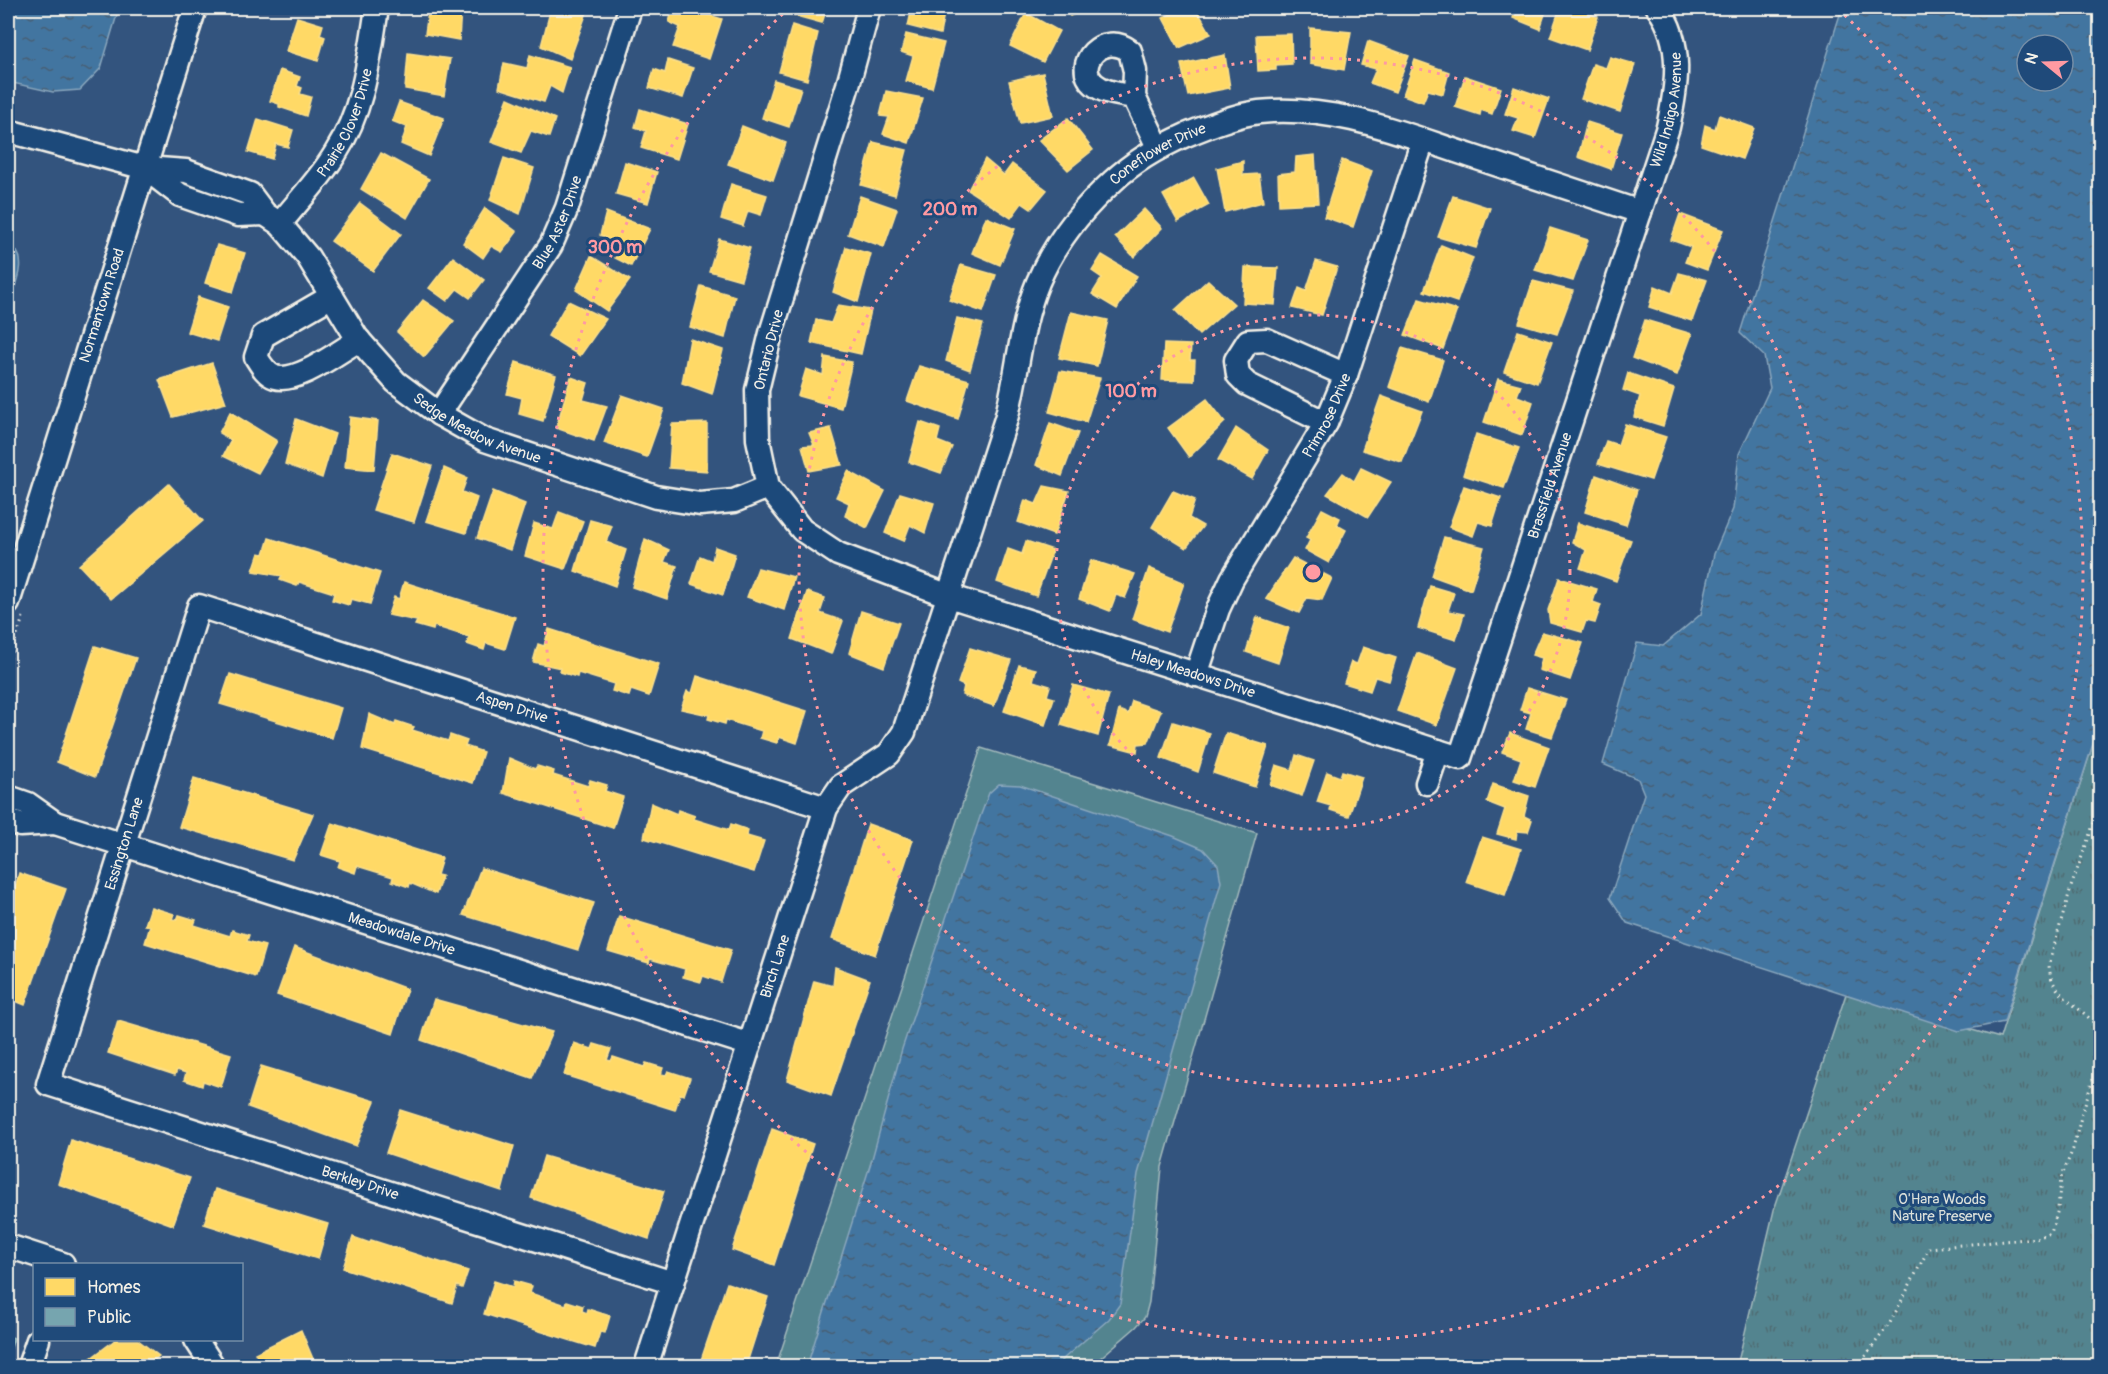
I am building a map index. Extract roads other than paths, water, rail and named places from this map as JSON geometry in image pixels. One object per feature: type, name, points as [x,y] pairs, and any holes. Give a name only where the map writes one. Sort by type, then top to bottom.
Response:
[{"type":"street","name":"Normantown Road","points":[[8,603],[195,8]]},
{"type":"street","name":"Prairie Clover Drive","points":[[273,219],[335,155],[352,124],[364,88],[377,8]]},
{"type":"street","name":"Blue Aster Drive","points":[[439,414],[551,245],[567,208],[630,8]]},
{"type":"street","name":"Ontario Drive","points":[[868,8],[848,86],[771,333],[757,390],[758,439],[768,487],[802,530],[838,554],[949,596]]},
{"type":"street","name":"Wild Indigo Avenue","points":[[1640,212],[1668,127],[1676,91],[1676,52],[1665,17],[1658,8]]},
{"type":"street","points":[[1134,97],[1158,147]]},
{"type":"street","name":"Coneflower Drive","points":[[949,596],[1006,419],[1017,376],[1026,316],[1038,281],[1064,235],[1094,197],[1125,169],[1158,147],[1205,127],[1259,112],[1305,113],[1361,120],[1640,212]]},
{"type":"street","name":"Sedge Meadow Avenue","points":[[8,131],[145,168],[186,171],[250,194],[308,257],[359,340],[396,382],[439,414],[484,440],[656,497],[700,504],[734,501],[768,487]]},
{"type":"street","name":"Primrose Drive","points":[[1197,675],[1218,609],[1232,579],[1326,423],[1346,375],[1423,140]]},
{"type":"street","name":"Brassfield Avenue","points":[[1460,758],[1640,212]]},
{"type":"street","points":[[332,296],[263,336],[256,357],[264,369],[274,377],[293,378],[359,340]]},
{"type":"street","points":[[1326,423],[1247,384],[1238,375],[1236,360],[1248,341],[1267,340],[1346,375]]},
{"type":"street","name":"Haley Meadows Drive","points":[[949,596],[1460,758]]},
{"type":"street","name":"Birch Lane","points":[[646,1366],[826,808],[841,786],[889,754],[904,732],[949,596]]},
{"type":"street","name":"Aspen Drive","points":[[199,606],[826,808]]},
{"type":"street","name":"Essington Lane","points":[[48,1084],[199,606]]},
{"type":"street","points":[[1427,783],[1438,751]]},
{"type":"street","name":"Meadowdale Drive","points":[[8,797],[28,804],[55,823],[748,1044]]},
{"type":"street","name":"Meadowdale Drive","points":[[8,821],[20,825],[55,823]]},
{"type":"street","name":"Berkley Drive","points":[[48,1084],[672,1283]]},
{"type":"street","points":[[8,1246],[60,1263]]},
{"type":"street","points":[[29,1366],[38,1341]]},
{"type":"street","points":[[197,1341],[213,1366]]},
{"type":"water","points":[[8,8],[119,8],[101,68],[80,90],[53,92],[8,82]]},
{"type":"water","points":[[1842,8],[2074,8],[2100,16],[2100,722],[2004,1022],[1959,1031],[1627,923],[1610,898],[1644,794],[1638,779],[1603,764],[1637,643],[1663,646],[1701,614],[1714,554],[1733,509],[1739,454],[1770,388],[1764,356],[1740,333]]},
{"type":"water","points":[[8,244],[15,249],[21,265],[8,309]]},
{"type":"water","points":[[999,784],[1020,785],[1173,836],[1203,849],[1218,865],[1221,882],[1138,1174],[1120,1304],[1109,1319],[1055,1366],[807,1366],[872,1159],[902,1049],[980,817],[989,793]]},
{"type":"park label","name":"O'Hara Woods Nature Preserve","points":[[1942,1208]]}]
